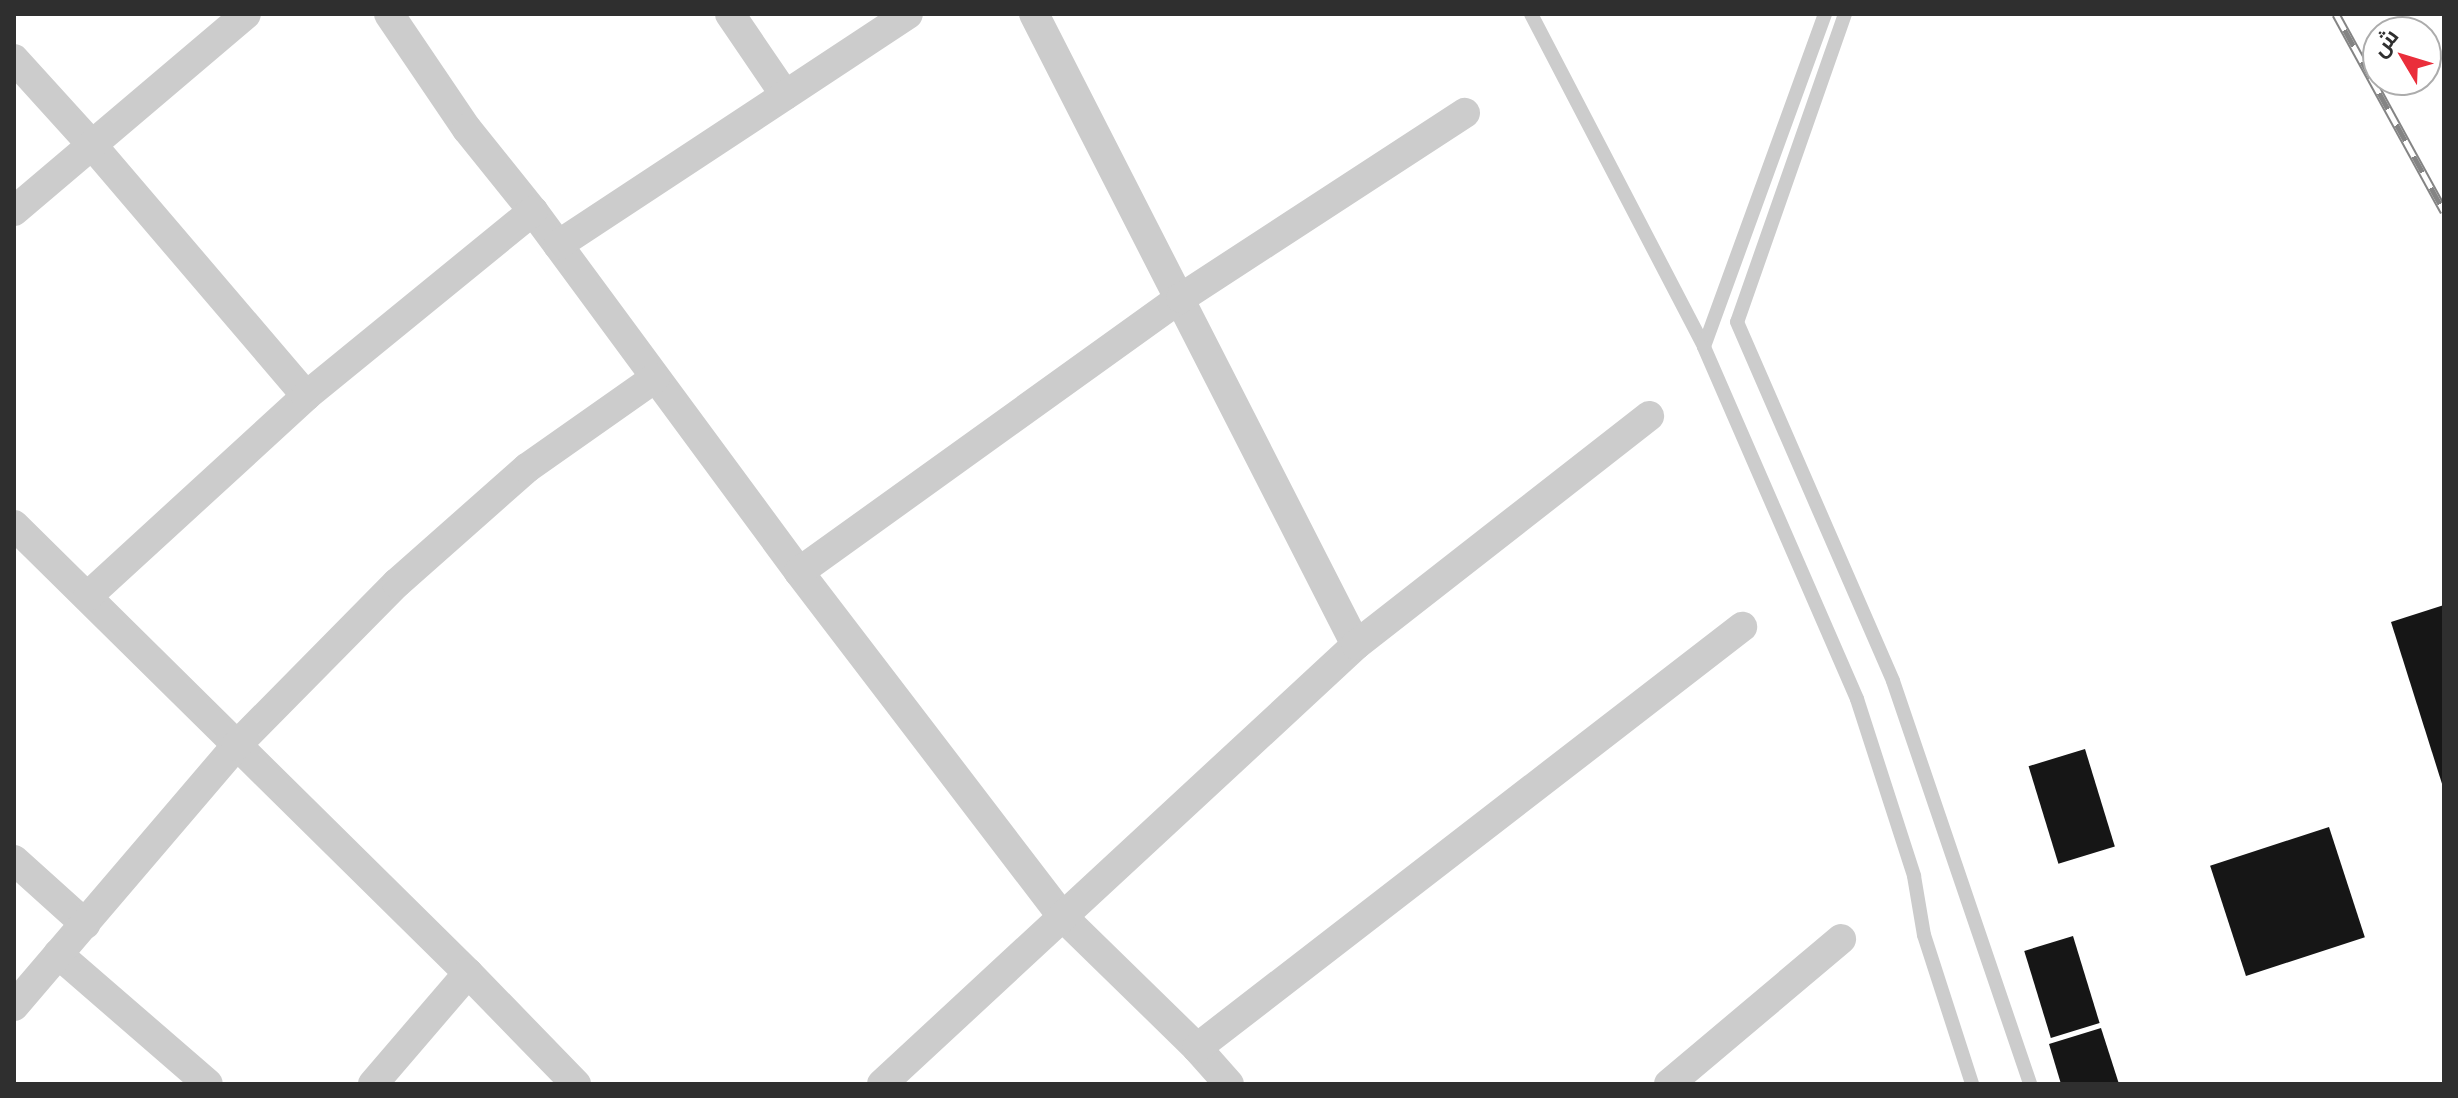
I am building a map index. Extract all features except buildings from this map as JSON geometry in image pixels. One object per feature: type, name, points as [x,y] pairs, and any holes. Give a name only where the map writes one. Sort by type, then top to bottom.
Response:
[{"type":"street","points":[[14,211],[246,14]]},
{"type":"street","points":[[389,14],[467,129],[533,211],[799,572],[1064,918],[1197,1048],[1229,1084]]},
{"type":"street","points":[[730,14],[785,95]]},
{"type":"street","points":[[558,245],[908,14]]},
{"type":"street","points":[[1034,14],[1356,645]]},
{"type":"street","points":[[14,59],[92,145],[306,396]]},
{"type":"street","points":[[799,572],[1181,298],[1465,113]]},
{"type":"street","points":[[88,596],[306,396],[533,211]]},
{"type":"street","points":[[14,1006],[236,746],[397,583],[527,468],[655,378]]},
{"type":"street","points":[[882,1084],[1356,645],[1649,416]]},
{"type":"street","points":[[14,525],[468,973],[576,1084]]},
{"type":"street","points":[[1197,1048],[1742,627]]},
{"type":"street","points":[[14,860],[85,924]]},
{"type":"street","points":[[1669,1084],[1841,939]]},
{"type":"street","points":[[58,954],[208,1084]]},
{"type":"street","points":[[373,1084],[468,973]]},
{"type":"lane","points":[[1531,14],[1704,347],[1857,699],[1914,876],[1924,935],[1972,1084]]},
{"type":"lane","points":[[1704,347],[1825,14]]},
{"type":"lane","points":[[1845,14],[1737,322],[1893,681],[2030,1084]]},
{"type":"railway","points":[[2336,14],[2444,211]]}]
